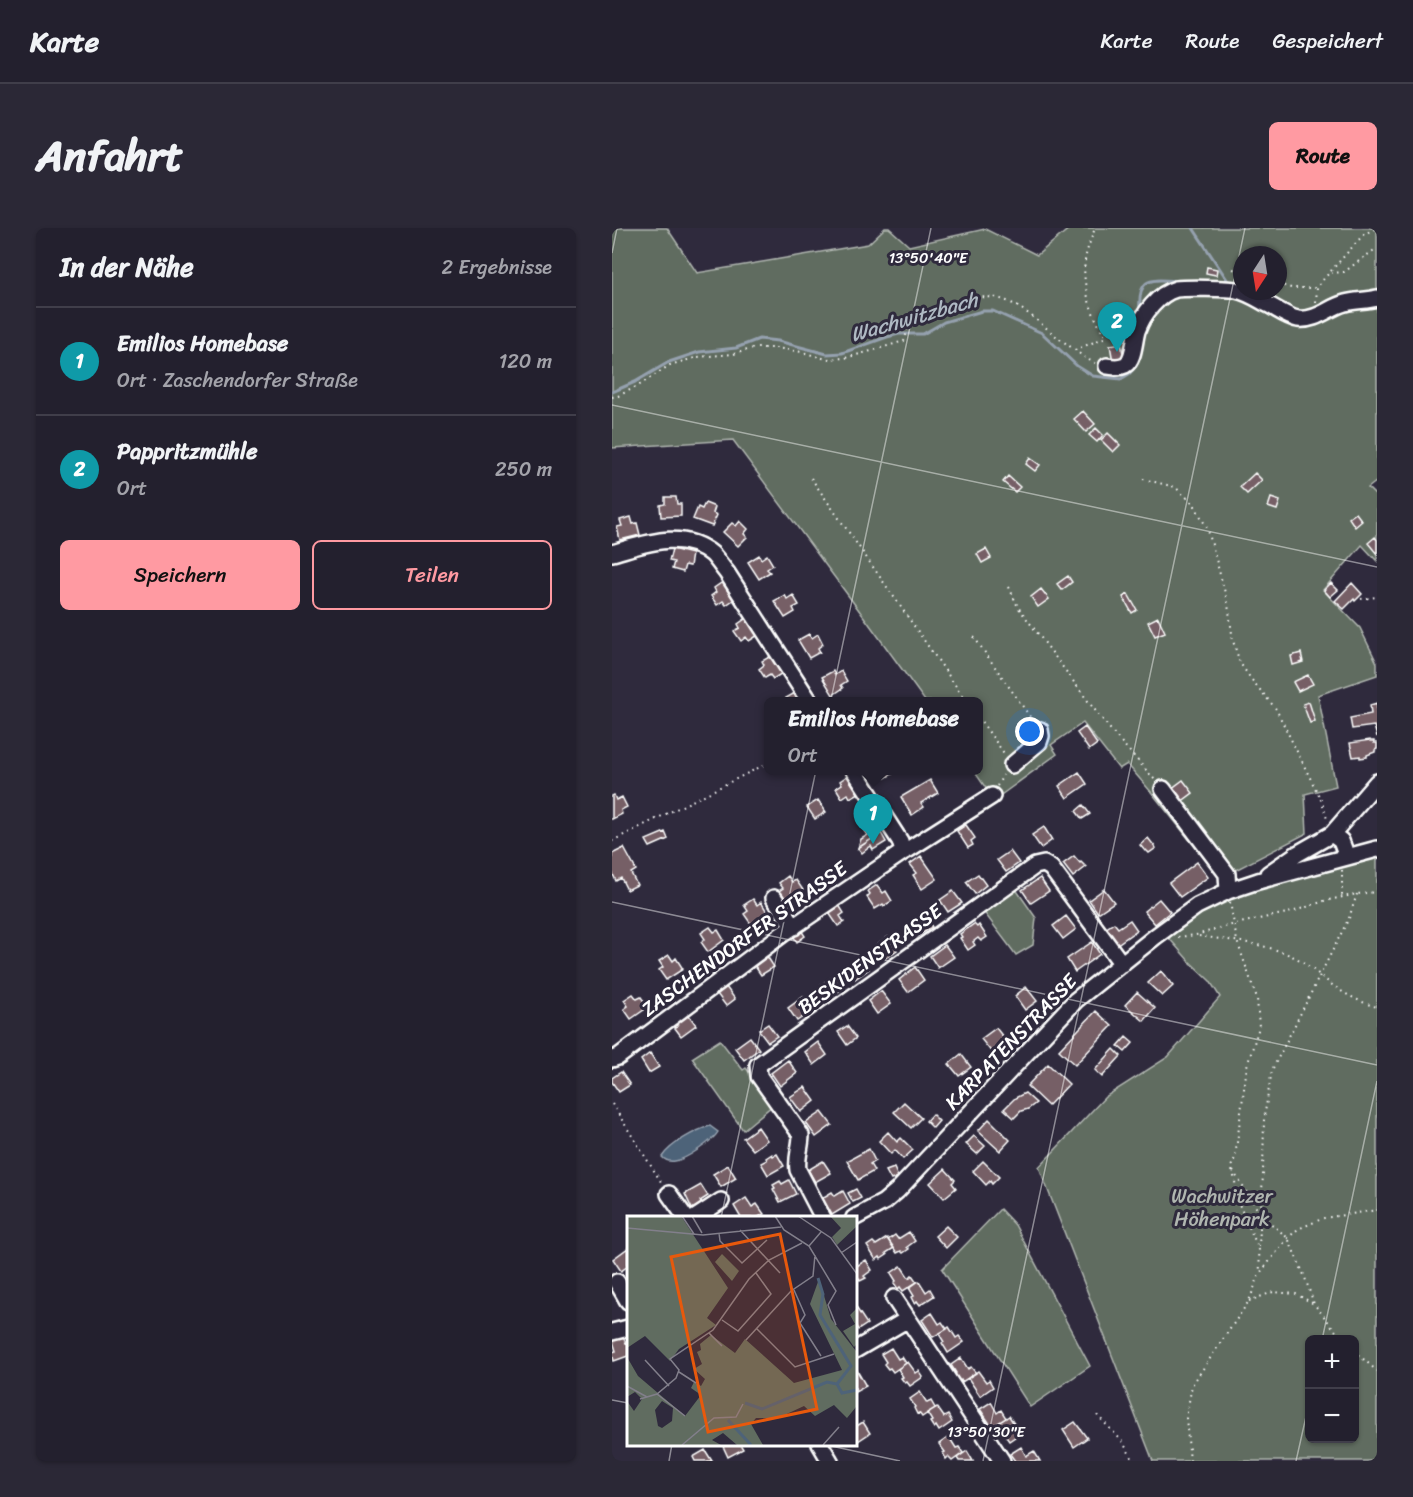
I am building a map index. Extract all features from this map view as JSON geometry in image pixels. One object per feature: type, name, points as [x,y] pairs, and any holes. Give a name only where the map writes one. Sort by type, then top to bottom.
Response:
[{"type":"street","points":[[1107,366],[1125,365],[1131,358],[1141,324],[1157,300],[1178,288],[1235,289],[1299,319],[1337,305],[1377,298]]},
{"type":"street","points":[[612,553],[661,540],[680,540],[698,545],[713,555],[807,697]]},
{"type":"street","points":[[1012,765],[1040,742],[1040,730]]},
{"type":"street","points":[[857,775],[900,841],[903,852]]},
{"type":"street","points":[[1258,880],[1332,834],[1377,782]]},
{"type":"street","points":[[1163,789],[1227,874],[1228,891]]},
{"type":"street","name":"ZASCHENDORFER STRASSE","points":[[612,1059],[618,1057],[794,927],[903,852],[992,796]]},
{"type":"street","points":[[1332,834],[1341,841],[1345,858]]},
{"type":"street","name":"KARPATENSTRASSE","points":[[856,1217],[884,1202],[897,1191],[1076,1000],[1197,906],[1258,880],[1377,849]]},
{"type":"street","name":"BESKIDENSTRASSE","points":[[822,1216],[798,1170],[801,1134],[759,1076],[758,1065],[1035,866],[1044,864],[1051,868],[1122,964]]},
{"type":"street","points":[[774,898],[794,927]]},
{"type":"street","points":[[669,1194],[685,1216]]},
{"type":"street","points":[[698,1216],[721,1201]]},
{"type":"street","points":[[617,1282],[627,1299]]},
{"type":"street","points":[[894,1298],[1002,1461]]},
{"type":"street","points":[[856,1349],[908,1319]]},
{"type":"street","points":[[612,1332],[627,1328]]},
{"type":"street","points":[[821,1446],[830,1461]]},
{"type":"path","points":[[1075,350],[1106,338],[1095,318],[1084,276],[1086,256],[1095,228]]},
{"type":"path","points":[[1316,313],[1317,288],[1364,234],[1377,228]]},
{"type":"path","points":[[1330,273],[1344,272],[1377,248]]},
{"type":"path","points":[[1287,287],[1317,288]]},
{"type":"path","points":[[612,397],[638,387],[670,365],[698,357],[734,354],[754,348],[777,348],[825,359],[845,358],[904,341],[909,326],[935,312],[967,300],[987,297],[1004,300],[1029,314],[1091,362],[1107,366]]},
{"type":"path","points":[[811,478],[964,697]]},
{"type":"path","points":[[1143,479],[1175,487],[1194,504],[1208,530],[1228,604],[1233,641],[1240,663],[1285,724],[1322,802],[1332,834]]},
{"type":"path","points":[[1009,587],[1018,607],[1091,705],[1163,789]]},
{"type":"path","points":[[1361,599],[1377,597]]},
{"type":"path","points":[[974,637],[1040,730]]},
{"type":"path","points":[[983,724],[1012,765]]},
{"type":"path","points":[[612,841],[764,765]]},
{"type":"path","points":[[1342,898],[1345,858]]},
{"type":"path","points":[[1228,891],[1237,941],[1257,998],[1259,1027],[1247,1066],[1235,1158],[1231,1167],[1236,1197],[1259,1250]]},
{"type":"path","points":[[1377,892],[1324,901],[1292,912],[1196,935],[1276,949],[1299,960],[1333,986],[1377,1007]]},
{"type":"path","points":[[1260,1273],[1264,1118],[1272,1070],[1349,918],[1358,894]]},
{"type":"path","points":[[612,1104],[669,1194]]},
{"type":"path","points":[[1231,1167],[1261,1215],[1288,1238],[1314,1305]]},
{"type":"path","points":[[1190,1461],[1185,1418],[1192,1385],[1249,1301],[1260,1273],[1298,1229],[1324,1218],[1377,1210]]},
{"type":"path","points":[[1249,1301],[1273,1292],[1296,1294],[1314,1305],[1339,1335]]},
{"type":"path","points":[[1359,1355],[1377,1371]]},
{"type":"path","points":[[1097,1415],[1122,1441],[1134,1461]]},
{"type":"green space","points":[[612,228],[667,228],[697,273],[868,244],[885,228],[889,228],[909,246],[985,229],[1037,255],[1070,228],[1377,228],[1377,481],[1368,488],[1377,497],[1377,561],[1362,545],[1323,590],[1360,628],[1377,663],[1377,675],[1318,695],[1336,786],[1305,794],[1307,833],[1220,878],[1127,764],[1119,769],[1083,723],[1051,745],[1057,754],[994,800],[977,775],[983,775],[983,697],[922,697],[733,440],[612,448]]},
{"type":"green space","name":"Wachwitzer Höhenpark","points":[[1377,856],[1377,1461],[1153,1461],[1039,1167],[1105,1097],[1168,1057],[1220,997],[1210,981],[1168,937],[1199,912],[1239,894]]},
{"type":"green space","points":[[1015,888],[1036,918],[1033,945],[1016,955],[983,911]]},
{"type":"green space","points":[[720,1040],[743,1070],[746,1068],[773,1105],[743,1130],[692,1058]]},
{"type":"green space","points":[[1000,1209],[1015,1225],[1090,1366],[1030,1407],[942,1269]]},
{"type":"water","points":[[710,1126],[718,1132],[698,1149],[675,1161],[662,1157],[684,1138]]},
{"type":"building","points":[[1207,267],[1217,269],[1216,275],[1206,273]]},
{"type":"building","points":[[1121,343],[1124,359],[1113,362],[1110,345]]},
{"type":"building","points":[[1083,411],[1095,424],[1086,432],[1074,419]]},
{"type":"building","points":[[1096,428],[1103,435],[1097,442],[1089,435]]},
{"type":"building","points":[[1108,433],[1120,445],[1113,452],[1101,440]]},
{"type":"building","points":[[1030,458],[1040,465],[1035,471],[1026,464]]},
{"type":"building","points":[[1255,473],[1262,480],[1247,494],[1240,487]]},
{"type":"building","points":[[1008,476],[1020,487],[1015,492],[1003,482]]},
{"type":"building","points":[[665,497],[676,497],[677,504],[681,504],[681,516],[661,517],[660,505],[665,504]]},
{"type":"building","points":[[1271,498],[1280,501],[1277,510],[1268,507]]},
{"type":"building","points":[[705,503],[715,507],[713,513],[717,515],[712,526],[693,519],[698,507],[702,509]]},
{"type":"building","points":[[1356,513],[1362,521],[1355,527],[1349,518]]},
{"type":"building","points":[[631,517],[633,524],[637,523],[640,535],[620,540],[617,527],[622,526],[620,520]]},
{"type":"building","points":[[740,521],[748,529],[744,534],[747,537],[738,546],[723,532],[732,523],[736,526]]},
{"type":"building","points":[[1375,537],[1377,540],[1377,554],[1368,543]]},
{"type":"building","points":[[672,549],[692,554],[690,566],[685,565],[683,572],[672,569],[674,562],[669,561]]},
{"type":"building","points":[[986,549],[991,558],[982,563],[977,554]]},
{"type":"building","points":[[759,555],[761,559],[767,555],[773,565],[767,569],[770,572],[759,579],[748,562]]},
{"type":"building","points":[[1068,576],[1072,582],[1062,590],[1057,584]]},
{"type":"building","points":[[724,581],[736,598],[726,605],[723,601],[717,605],[711,596],[716,592],[714,588]]},
{"type":"building","points":[[1331,583],[1338,590],[1330,597],[1324,590]]},
{"type":"building","points":[[1352,583],[1362,594],[1344,609],[1335,601]]},
{"type":"building","points":[[1041,589],[1049,599],[1038,607],[1031,597]]},
{"type":"building","points":[[1128,594],[1137,610],[1132,613],[1123,597]]},
{"type":"building","points":[[785,595],[787,599],[793,595],[799,605],[793,608],[795,612],[785,618],[774,601]]},
{"type":"building","points":[[748,617],[760,634],[749,641],[746,637],[741,641],[734,631],[740,628],[738,624]]},
{"type":"building","points":[[1158,617],[1165,632],[1155,636],[1148,622]]},
{"type":"building","points":[[809,634],[812,638],[818,634],[823,644],[818,648],[820,652],[809,658],[798,640]]},
{"type":"building","points":[[1301,653],[1303,662],[1293,665],[1291,656]]},
{"type":"building","points":[[773,655],[784,672],[773,679],[770,675],[765,678],[759,669],[764,665],[762,661]]},
{"type":"building","points":[[833,671],[835,675],[841,671],[847,681],[841,685],[843,688],[833,695],[822,677]]},
{"type":"building","points":[[1308,675],[1313,684],[1298,691],[1293,682]]},
{"type":"building","points":[[797,692],[800,697],[788,697]]},
{"type":"building","points":[[1309,702],[1315,721],[1310,723],[1303,704]]},
{"type":"building","points":[[1377,703],[1377,737],[1374,726],[1352,729],[1350,718],[1371,714],[1370,705]]},
{"type":"building","points":[[1085,727],[1097,744],[1089,750],[1077,733]]},
{"type":"building","points":[[1370,740],[1377,743],[1375,752],[1367,757],[1353,757],[1350,743]]},
{"type":"building","points":[[1079,772],[1087,784],[1067,798],[1059,786]]},
{"type":"building","points":[[851,775],[861,792],[850,798],[848,794],[842,798],[836,788],[842,784],[840,781]]},
{"type":"building","points":[[930,780],[938,793],[921,803],[924,807],[912,815],[901,797]]},
{"type":"building","points":[[1183,780],[1193,793],[1181,802],[1171,789]]},
{"type":"building","points":[[614,795],[616,800],[622,797],[627,807],[621,810],[622,814],[612,819],[612,796]]},
{"type":"building","points":[[818,800],[826,812],[815,819],[807,807]]},
{"type":"building","points":[[1083,805],[1090,814],[1082,819],[1076,811]]},
{"type":"building","points":[[875,824],[881,833],[858,848],[861,839],[868,835],[865,831]]},
{"type":"building","points":[[966,825],[975,838],[971,841],[973,845],[968,848],[957,831]]},
{"type":"building","points":[[1044,827],[1052,840],[1041,848],[1032,835]]},
{"type":"building","points":[[665,832],[668,839],[650,847],[646,840]]},
{"type":"building","points":[[881,833],[886,842],[873,850],[871,846],[862,853],[858,848]]},
{"type":"building","points":[[1148,838],[1156,848],[1149,853],[1140,845]]},
{"type":"building","points":[[624,848],[636,870],[631,873],[637,885],[627,890],[621,878],[616,881],[612,872],[612,854]]},
{"type":"building","points":[[1010,851],[1019,863],[1006,872],[997,860]]},
{"type":"building","points":[[921,856],[937,879],[922,889],[913,875],[917,873],[910,864]]},
{"type":"building","points":[[1074,856],[1086,867],[1073,877],[1063,864]]},
{"type":"building","points":[[1197,862],[1208,877],[1180,897],[1169,883]]},
{"type":"building","points":[[978,874],[986,885],[975,894],[966,882]]},
{"type":"building","points":[[788,876],[792,882],[796,880],[803,890],[786,902],[779,891],[783,888],[779,883]]},
{"type":"building","points":[[1040,878],[1049,891],[1031,903],[1022,890]]},
{"type":"building","points":[[877,885],[883,893],[886,891],[892,901],[875,909],[867,897],[870,894],[868,891]]},
{"type":"building","points":[[1104,889],[1114,902],[1098,913],[1089,900]]},
{"type":"building","points":[[953,891],[962,903],[948,912],[940,900]]},
{"type":"building","points":[[753,899],[757,905],[761,902],[768,913],[751,924],[744,914],[748,911],[744,905]]},
{"type":"building","points":[[1159,899],[1170,912],[1155,924],[1144,911]]},
{"type":"building","points":[[837,902],[844,913],[840,916],[844,922],[838,926],[827,910]]},
{"type":"building","points":[[923,914],[932,927],[918,936],[909,923]]},
{"type":"building","points":[[1066,916],[1076,929],[1063,939],[1053,926]]},
{"type":"building","points":[[1130,920],[1137,930],[1116,945],[1105,929],[1114,923],[1118,928]]},
{"type":"building","points":[[974,924],[977,927],[979,925],[987,937],[981,941],[978,938],[973,942],[975,945],[968,950],[960,934]]},
{"type":"building","points":[[710,927],[714,932],[718,930],[724,940],[708,952],[701,942],[705,939],[701,933]]},
{"type":"building","points":[[799,927],[805,936],[797,942],[791,933]]},
{"type":"building","points":[[888,937],[897,950],[884,959],[875,946]]},
{"type":"building","points":[[1092,942],[1100,954],[1075,972],[1067,959]]},
{"type":"building","points":[[945,945],[954,957],[938,968],[930,956]]},
{"type":"building","points":[[765,953],[774,967],[761,975],[752,962]]},
{"type":"building","points":[[669,955],[673,961],[676,958],[683,969],[666,980],[659,970],[663,967],[659,961]]},
{"type":"building","points":[[861,957],[869,969],[855,979],[846,967]]},
{"type":"building","points":[[915,967],[924,980],[908,992],[899,980]]},
{"type":"building","points":[[1161,971],[1173,986],[1162,996],[1148,983]]},
{"type":"building","points":[[837,974],[846,986],[830,997],[821,985]]},
{"type":"building","points":[[723,983],[735,999],[726,1006],[714,990]]},
{"type":"building","points":[[1026,987],[1037,1001],[1025,1010],[1015,996]]},
{"type":"building","points":[[881,991],[891,1004],[877,1014],[868,1001]]},
{"type":"building","points":[[1137,992],[1155,1008],[1144,1021],[1125,1005]]},
{"type":"building","points":[[633,994],[637,999],[641,997],[648,1007],[631,1019],[624,1009],[628,1006],[624,1000]]},
{"type":"building","points":[[803,997],[813,1010],[797,1021],[788,1008]]},
{"type":"building","points":[[686,1011],[696,1025],[681,1036],[673,1021]]},
{"type":"building","points":[[1096,1011],[1112,1026],[1075,1065],[1059,1050]]},
{"type":"building","points":[[768,1024],[777,1036],[768,1042],[759,1030]]},
{"type":"building","points":[[847,1026],[856,1038],[847,1045],[838,1032]]},
{"type":"building","points":[[996,1028],[1008,1043],[993,1054],[981,1039]]},
{"type":"building","points":[[750,1037],[759,1049],[744,1060],[735,1048]]},
{"type":"building","points":[[1126,1037],[1133,1043],[1125,1052],[1118,1046]]},
{"type":"building","points":[[818,1042],[827,1055],[814,1065],[805,1052]]},
{"type":"building","points":[[1114,1049],[1121,1056],[1102,1077],[1095,1070]]},
{"type":"building","points":[[650,1053],[659,1067],[649,1073],[641,1060]]},
{"type":"building","points":[[961,1054],[971,1067],[959,1076],[949,1064]]},
{"type":"building","points":[[788,1060],[797,1073],[780,1086],[771,1073]]},
{"type":"building","points":[[1048,1064],[1069,1084],[1048,1106],[1027,1086]]},
{"type":"building","points":[[621,1072],[630,1085],[619,1092],[612,1078]]},
{"type":"building","points":[[805,1087],[815,1101],[801,1112],[790,1097]]},
{"type":"building","points":[[1025,1093],[1036,1103],[1021,1111],[1014,1118],[1004,1109],[1015,1098]]},
{"type":"building","points":[[904,1102],[921,1118],[911,1128],[894,1112]]},
{"type":"building","points":[[822,1112],[832,1125],[816,1137],[806,1123]]},
{"type":"building","points":[[932,1114],[939,1121],[933,1128],[926,1121]]},
{"type":"building","points":[[989,1119],[1010,1140],[1000,1151],[978,1131]]},
{"type":"building","points":[[758,1127],[767,1140],[753,1150],[743,1138]]},
{"type":"building","points":[[888,1132],[897,1142],[901,1138],[913,1150],[903,1159],[895,1150],[891,1154],[879,1141]]},
{"type":"building","points":[[974,1136],[985,1146],[977,1154],[966,1144]]},
{"type":"building","points":[[869,1149],[875,1161],[870,1164],[874,1171],[858,1180],[847,1161]]},
{"type":"building","points":[[772,1154],[773,1156],[777,1154],[784,1166],[768,1175],[761,1163]]},
{"type":"building","points":[[823,1161],[831,1173],[815,1182],[808,1170]]},
{"type":"building","points":[[983,1161],[999,1177],[992,1184],[990,1181],[986,1185],[973,1171]]},
{"type":"building","points":[[728,1165],[736,1178],[721,1187],[713,1174]]},
{"type":"building","points":[[894,1168],[898,1177],[891,1180],[886,1171]]},
{"type":"building","points":[[945,1169],[955,1180],[952,1183],[956,1188],[944,1198],[930,1183]]},
{"type":"building","points":[[789,1180],[796,1194],[780,1202],[773,1185]]},
{"type":"building","points":[[701,1185],[708,1196],[700,1201],[702,1205],[693,1211],[685,1194]]},
{"type":"building","points":[[856,1189],[861,1198],[853,1202],[848,1193]]},
{"type":"building","points":[[843,1191],[850,1204],[832,1215],[822,1198],[832,1192],[835,1196]]},
{"type":"building","points":[[746,1198],[752,1207],[757,1204],[764,1214],[740,1216],[734,1206]]},
{"type":"building","points":[[946,1226],[957,1237],[946,1248],[935,1236]]},
{"type":"building","points":[[909,1232],[915,1241],[903,1253],[901,1251],[897,1253],[888,1240],[895,1235],[898,1239]]},
{"type":"building","points":[[887,1238],[894,1248],[881,1259],[880,1257],[876,1260],[867,1246],[873,1242],[876,1245]]},
{"type":"building","points":[[627,1249],[627,1267],[621,1271],[613,1259]]},
{"type":"building","points":[[866,1260],[872,1270],[864,1276],[866,1278],[856,1281],[856,1266]]},
{"type":"building","points":[[901,1266],[909,1278],[912,1275],[917,1282],[903,1291],[900,1287],[898,1289],[894,1283],[896,1281],[891,1273]]},
{"type":"building","points":[[919,1281],[926,1292],[930,1289],[934,1296],[920,1305],[917,1301],[915,1303],[909,1288]]},
{"type":"building","points":[[856,1308],[867,1324],[858,1330],[856,1327]]},
{"type":"building","points":[[932,1313],[939,1324],[942,1322],[947,1329],[933,1337],[922,1320]]},
{"type":"building","points":[[949,1327],[956,1338],[959,1336],[964,1342],[948,1353],[939,1334]]},
{"type":"building","points":[[622,1335],[627,1342],[627,1356],[614,1361],[612,1352],[616,1351],[612,1338]]},
{"type":"building","points":[[891,1348],[898,1359],[902,1357],[906,1363],[893,1372],[884,1364],[886,1362],[881,1354]]},
{"type":"building","points":[[961,1358],[968,1369],[971,1367],[976,1373],[959,1382],[951,1365]]},
{"type":"building","points":[[908,1362],[916,1373],[919,1371],[923,1377],[910,1386],[901,1378],[903,1377],[898,1369]]},
{"type":"building","points":[[856,1369],[866,1386],[856,1391]]},
{"type":"building","points":[[978,1371],[986,1382],[989,1380],[993,1387],[980,1396],[968,1378]]},
{"type":"building","points":[[920,1392],[927,1403],[931,1401],[935,1408],[922,1417],[919,1413],[917,1414],[910,1399]]},
{"type":"building","points":[[991,1402],[997,1413],[1001,1410],[1006,1418],[992,1427],[980,1409]]},
{"type":"building","points":[[937,1407],[944,1417],[948,1415],[952,1422],[939,1431],[930,1422],[932,1421],[927,1413]]},
{"type":"building","points":[[1009,1416],[1022,1432],[1009,1441],[997,1424]]},
{"type":"building","points":[[863,1422],[870,1433],[858,1441],[856,1426]]},
{"type":"building","points":[[1075,1422],[1087,1438],[1074,1447],[1063,1430]]},
{"type":"building","points":[[949,1437],[956,1448],[959,1447],[963,1453],[952,1461],[948,1457],[946,1459],[943,1453],[945,1452],[939,1444]]},
{"type":"building","points":[[723,1446],[741,1446],[743,1449],[728,1457]]},
{"type":"building","points":[[1021,1447],[1026,1456],[1034,1451],[1040,1461],[1015,1461],[1010,1454]]},
{"type":"building","points":[[705,1450],[712,1461],[695,1461],[693,1457]]},
{"type":"building","points":[[967,1451],[973,1461],[959,1461],[957,1458]]},
{"type":"waterway","points":[[1193,228],[1228,281]]},
{"type":"waterway","name":"Wachwitzbach","points":[[1140,312],[1141,291],[1144,285],[1155,280],[1182,281]]},
{"type":"waterway","name":"Wachwitzbach","points":[[1224,283],[1233,281]]},
{"type":"waterway","name":"Wachwitzbach","points":[[612,392],[635,382],[669,362],[699,352],[736,348],[759,339],[778,341],[827,354],[842,353],[899,334],[923,334],[944,322],[982,311],[993,311],[1042,333],[1077,366],[1093,376],[1121,379],[1136,366],[1140,351]]},
{"type":"place","name":"Pappritzmühle","points":[[1117,352]]},
{"type":"place","name":"Emilios Homebase","points":[[873,844]]}]
